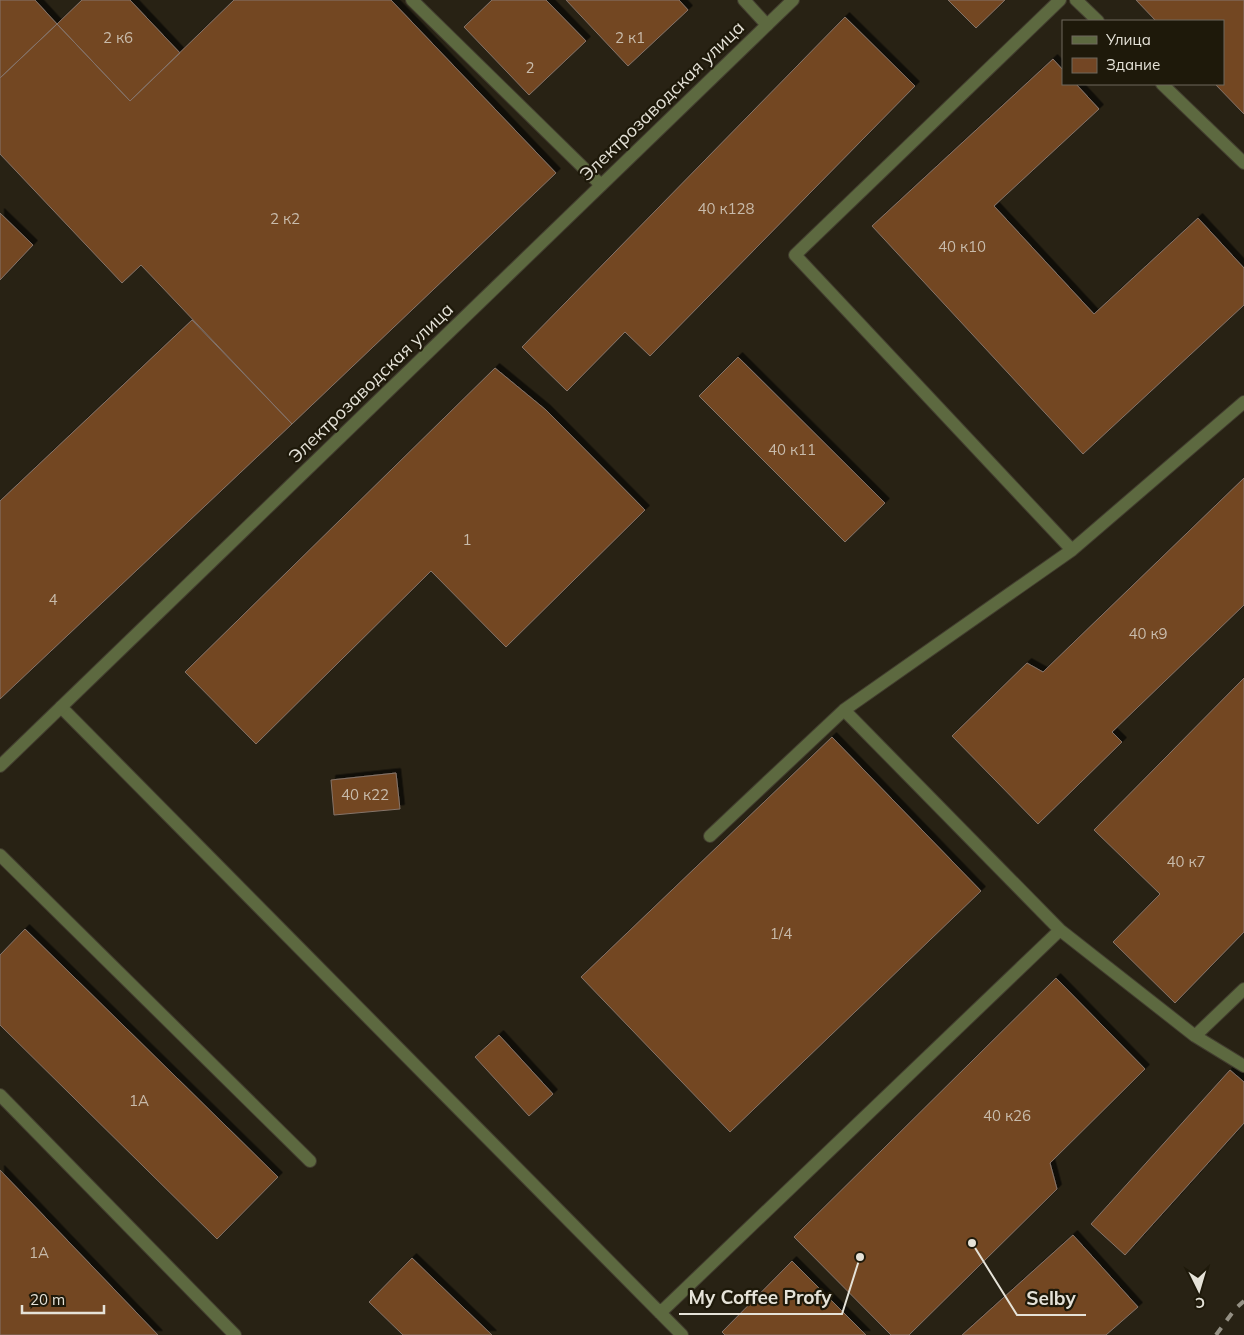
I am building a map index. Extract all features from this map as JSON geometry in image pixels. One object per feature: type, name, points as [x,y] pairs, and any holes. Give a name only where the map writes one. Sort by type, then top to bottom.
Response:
[{"type":"street","points":[[412,0],[601,185]]},
{"type":"street","points":[[744,0],[767,24]]},
{"type":"street","name":"Электрозаводская улица","points":[[0,766],[793,0]]},
{"type":"street","points":[[1060,0],[795,255],[1072,550]]},
{"type":"street","points":[[1076,0],[1097,20]]},
{"type":"street","points":[[1163,85],[1244,163]]},
{"type":"street","points":[[710,836],[844,710],[1072,550],[1244,402]]},
{"type":"street","points":[[61,707],[682,1335]]},
{"type":"street","points":[[844,710],[1060,930],[1195,1036],[1244,1066]]},
{"type":"street","points":[[0,855],[310,1161]]},
{"type":"street","points":[[660,1313],[1060,930]]},
{"type":"street","points":[[1195,1036],[1244,989]]},
{"type":"street","points":[[0,1095],[235,1335]]},
{"type":"building","points":[[0,0],[35,0],[57,24],[0,78]]},
{"type":"building","points":[[82,0],[130,0],[180,53],[130,101],[57,24]]},
{"type":"building","points":[[234,0],[391,0],[556,173],[292,424],[141,265],[122,283],[0,154],[0,78],[57,24],[130,101]]},
{"type":"building","points":[[492,0],[546,0],[586,41],[529,95],[464,27]]},
{"type":"building","points":[[566,0],[679,0],[688,10],[628,66]]},
{"type":"building","points":[[948,0],[1005,0],[976,28]]},
{"type":"building","points":[[1136,0],[1244,0],[1244,114],[1216,85],[1224,85],[1224,20],[1155,20]]},
{"type":"building","points":[[845,17],[915,86],[650,356],[625,332],[567,391],[522,347]]},
{"type":"building","points":[[1053,59],[1062,69],[1062,85],[1077,85],[1099,109],[994,206],[1094,314],[1198,218],[1244,268],[1244,305],[1083,454],[872,226]]},
{"type":"building","points":[[0,213],[33,245],[0,280]]},
{"type":"building","points":[[192,320],[292,424],[0,699],[0,501]]},
{"type":"building","points":[[738,357],[885,503],[845,542],[699,396]]},
{"type":"building","points":[[495,368],[546,410],[645,510],[506,647],[431,571],[256,744],[185,672]]},
{"type":"building","points":[[1244,478],[1244,605],[1112,732],[1122,742],[1038,824],[952,736],[1027,663],[1043,672]]},
{"type":"building","points":[[1244,678],[1244,932],[1175,1003],[1113,942],[1160,894],[1094,830]]},
{"type":"building","points":[[832,737],[981,891],[730,1132],[581,977]]},
{"type":"building","points":[[396,773],[400,809],[334,815],[331,780]]},
{"type":"building","points":[[25,929],[278,1177],[217,1239],[0,1025],[0,955]]},
{"type":"building","points":[[1056,978],[1145,1069],[1050,1163],[1057,1189],[909,1335],[891,1335],[794,1237]]},
{"type":"building","points":[[499,1035],[553,1094],[529,1116],[475,1057]]},
{"type":"building","points":[[1230,1070],[1244,1082],[1244,1123],[1125,1255],[1091,1224]]},
{"type":"building","points":[[0,1170],[158,1335],[0,1335]]},
{"type":"building","points":[[1073,1235],[1138,1307],[1106,1335],[962,1335]]},
{"type":"building","points":[[412,1258],[492,1335],[403,1335],[369,1302]]},
{"type":"building","points":[[792,1261],[866,1335],[725,1335],[722,1332]]},
{"type":"railway","points":[[1216,1335],[1235,1309],[1244,1301]]},
{"type":"place","name":"Selby","points":[[972,1243]]},
{"type":"place","name":"My Coffee Profy","points":[[860,1257]]}]
